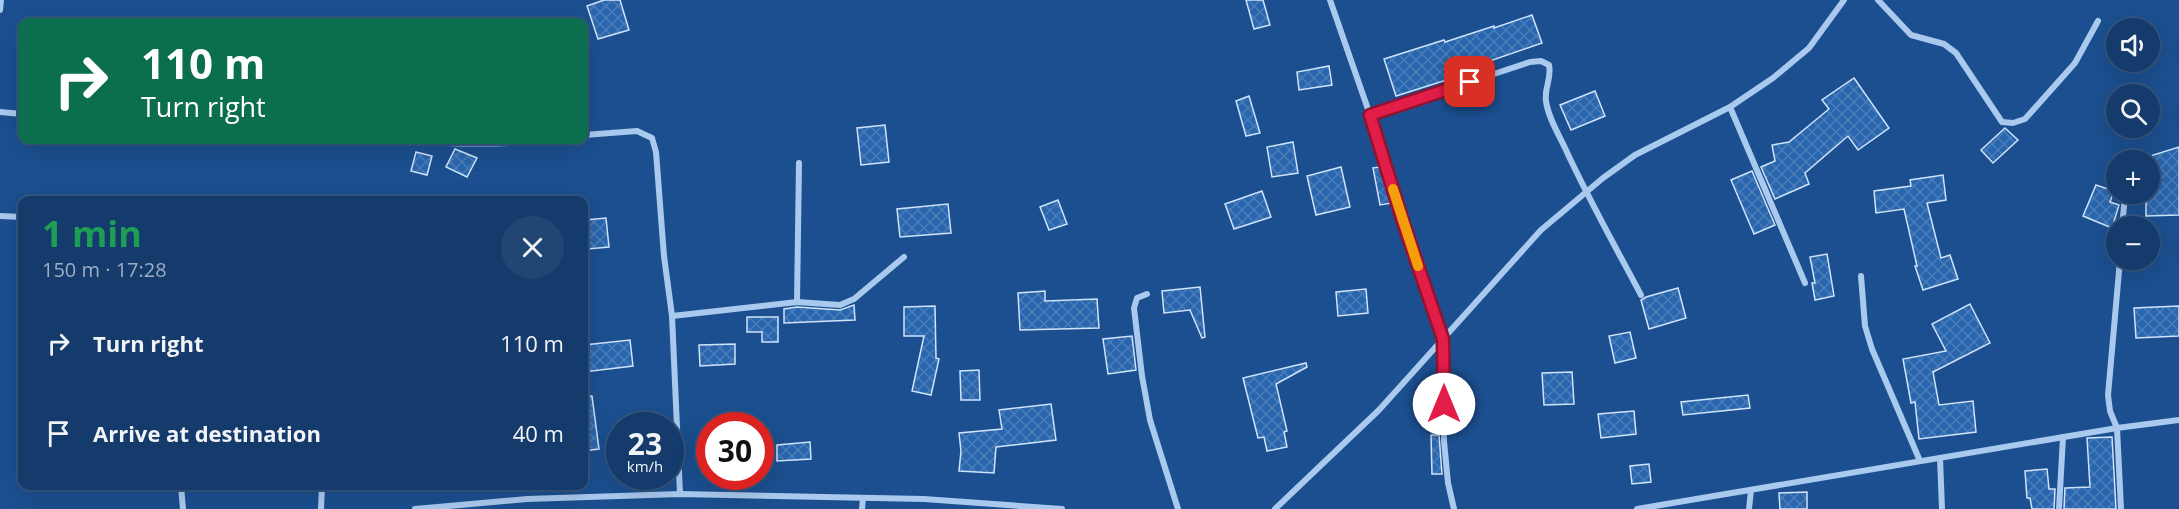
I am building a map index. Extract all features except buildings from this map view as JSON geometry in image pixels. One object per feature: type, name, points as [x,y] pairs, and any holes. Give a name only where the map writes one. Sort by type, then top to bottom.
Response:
[{"type":"street","points":[[0,8],[1,0]]},
{"type":"street","points":[[1330,0],[1443,339],[1444,441],[1448,483],[1454,509]]},
{"type":"street","points":[[1275,509],[1379,410],[1541,230],[1635,155],[1730,107],[1773,78],[1809,48],[1844,0]]},
{"type":"street","points":[[1878,0],[1911,35],[1944,45],[1956,53],[2002,122],[2013,123],[2025,119],[2075,63],[2098,21]]},
{"type":"street","points":[[1370,115],[1530,62],[1541,61],[1549,65],[1551,75],[1546,88],[1545,100],[1550,114],[1586,193],[1641,295]]},
{"type":"street","points":[[1730,107],[1805,283]]},
{"type":"street","points":[[0,112],[18,114]]},
{"type":"street","points":[[588,135],[637,131],[652,138],[657,152],[664,256],[672,316],[680,494]]},
{"type":"street","points":[[797,302],[799,163]]},
{"type":"street","points":[[0,216],[18,217]]},
{"type":"street","points":[[672,316],[797,302],[840,305],[848,303],[904,258]]},
{"type":"street","points":[[2119,270],[2108,395],[2110,411],[2117,428],[2121,509]]},
{"type":"street","points":[[1861,276],[1865,326],[1872,349],[1920,461]]},
{"type":"street","points":[[1147,294],[1137,298],[1134,308],[1142,376],[1149,420],[1178,509]]},
{"type":"street","points":[[1637,509],[2117,428],[2179,420]]},
{"type":"street","points":[[2059,509],[2063,437]]},
{"type":"street","points":[[1940,458],[1942,509]]},
{"type":"street","points":[[181,490],[183,509]]},
{"type":"street","points":[[321,509],[322,490]]},
{"type":"street","points":[[1749,509],[1751,490]]},
{"type":"street","points":[[414,509],[527,499],[680,494],[924,499],[1062,509]]},
{"type":"street","points":[[862,509],[863,498]]},
{"type":"slow traffic","points":[[1393,189],[1418,266]]},
{"type":"route","points":[[1444,404],[1443,339],[1370,115],[1470,82]]}]
